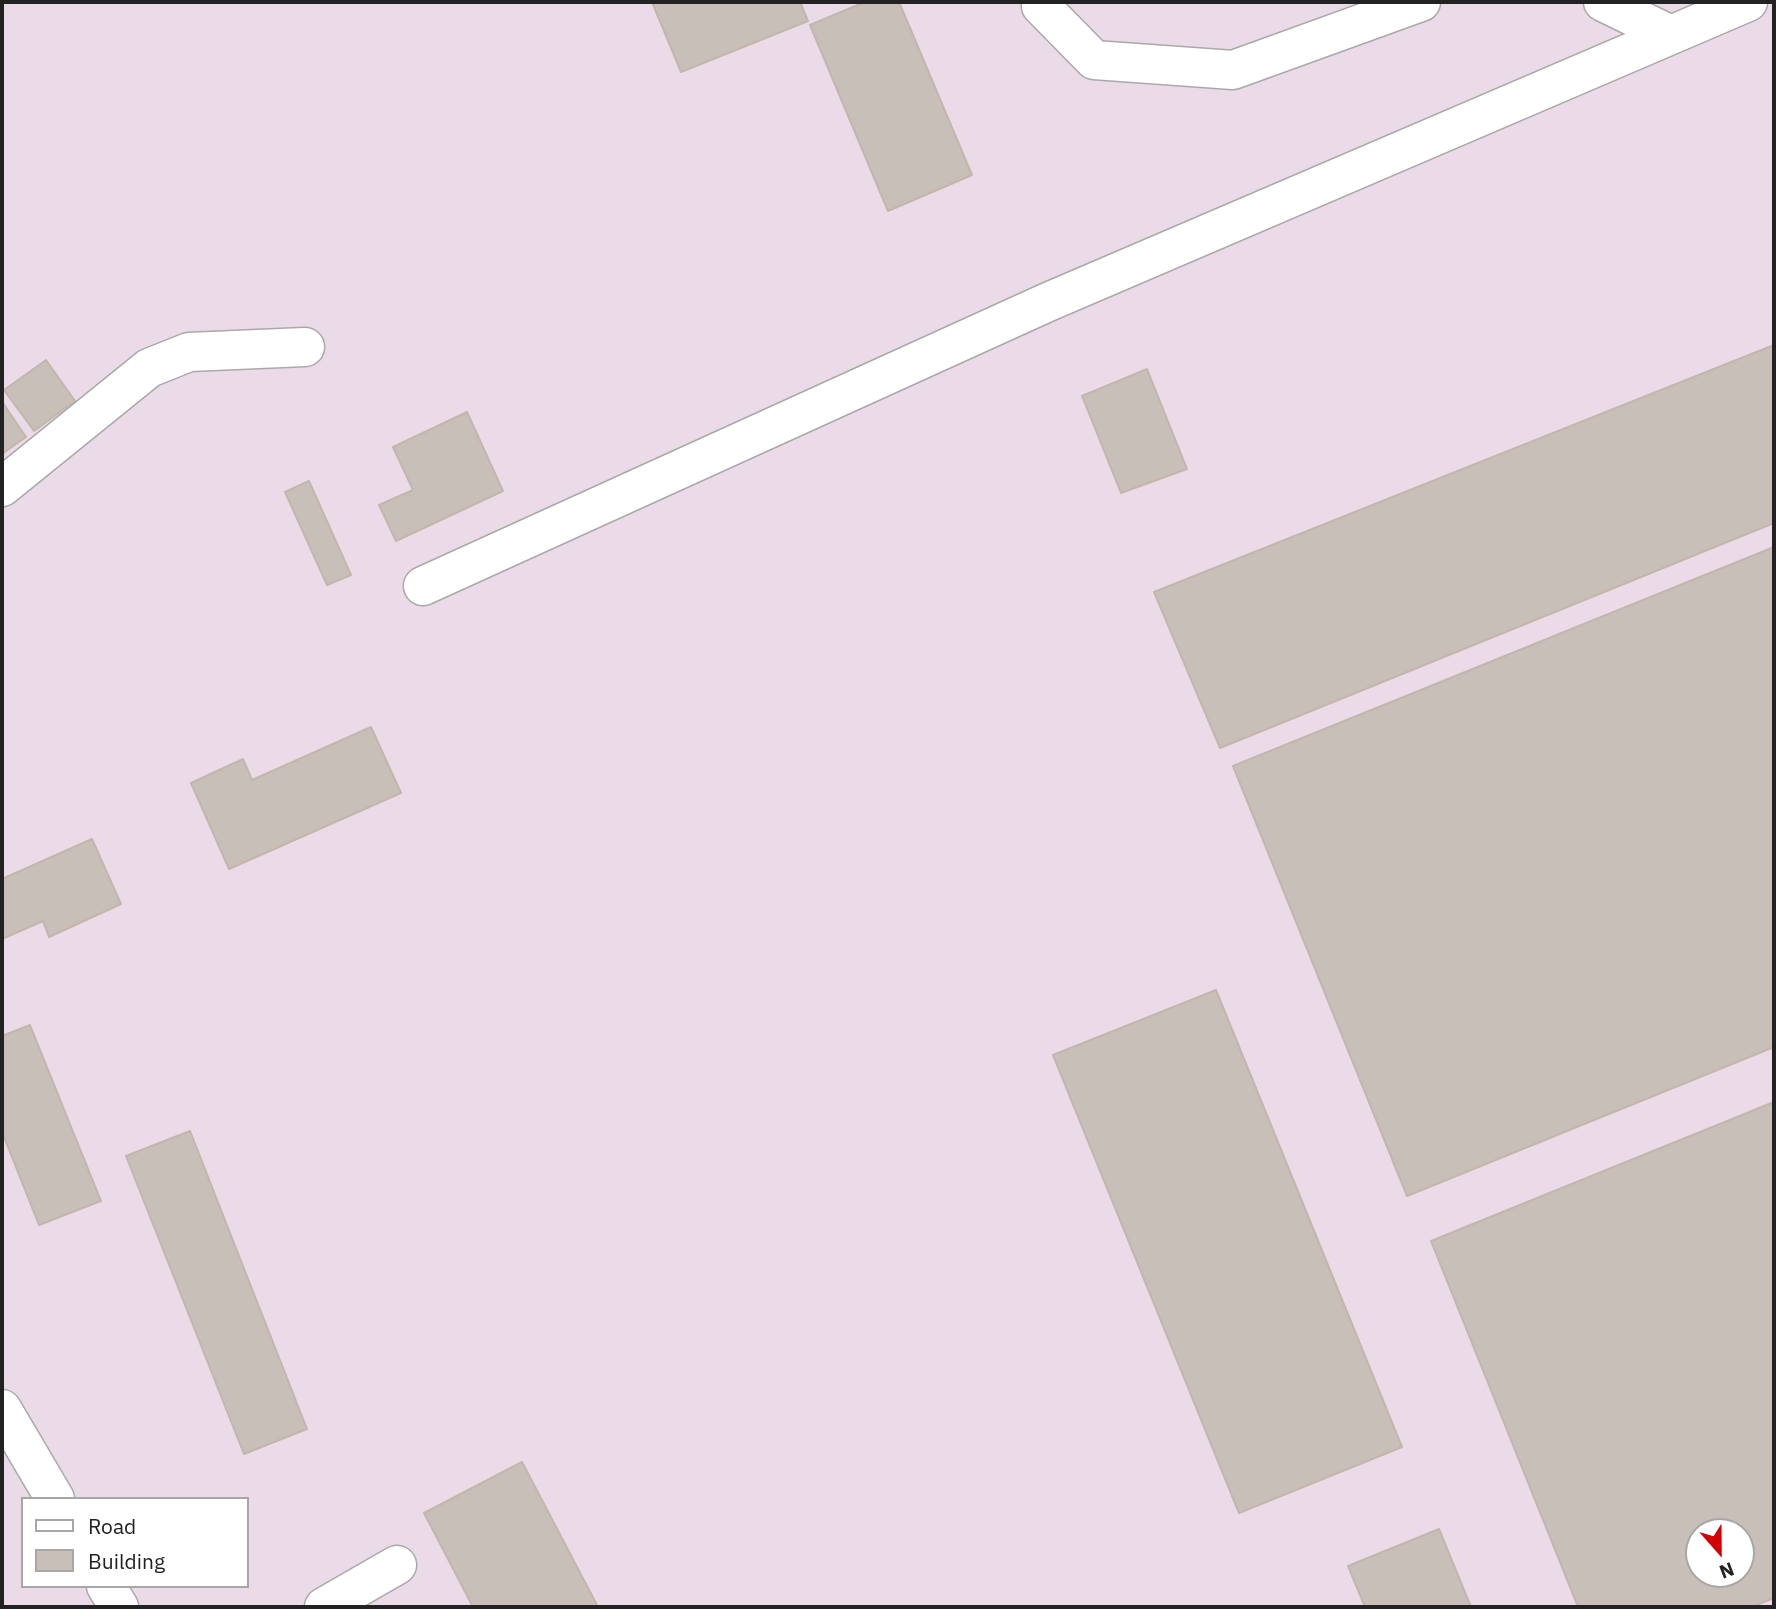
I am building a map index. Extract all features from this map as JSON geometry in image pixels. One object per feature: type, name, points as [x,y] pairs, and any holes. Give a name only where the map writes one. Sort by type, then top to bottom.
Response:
[{"type":"lane","points":[[1041,2],[1041,6],[1094,60],[1233,70],[1421,2]]},
{"type":"lane","points":[[1603,2],[1671,35]]},
{"type":"lane","points":[[423,586],[1048,302],[1748,2]]},
{"type":"lane","points":[[2,487],[149,368],[189,352],[304,347]]},
{"type":"lane","points":[[2,1409],[54,1497]]},
{"type":"lane","points":[[342,1603],[397,1565]]},
{"type":"lane","points":[[107,1588],[119,1607]]},
{"type":"shaded area","points":[[2,2],[1774,2],[1774,1607],[2,1607]]},
{"type":"building","points":[[652,2],[800,2],[808,21],[681,72]]},
{"type":"building","points":[[865,2],[899,2],[972,175],[888,211],[810,25]]},
{"type":"building","points":[[1774,345],[1774,523],[1220,748],[1154,592]]},
{"type":"building","points":[[46,360],[75,401],[34,431],[4,390]]},
{"type":"building","points":[[1147,369],[1187,469],[1121,493],[1082,396]]},
{"type":"building","points":[[3,403],[26,437],[2,454],[2,405]]},
{"type":"building","points":[[467,412],[503,491],[396,541],[379,505],[413,490],[393,447]]},
{"type":"building","points":[[309,481],[351,575],[327,585],[285,492]]},
{"type":"building","points":[[1774,547],[1774,1047],[1407,1196],[1233,766]]},
{"type":"building","points":[[371,727],[401,793],[229,869],[191,783],[243,759],[252,780]]},
{"type":"building","points":[[92,839],[121,904],[49,937],[43,921],[2,939],[2,879]]},
{"type":"building","points":[[1216,990],[1402,1447],[1239,1513],[1053,1055]]},
{"type":"building","points":[[30,1025],[101,1201],[39,1225],[2,1132],[2,1036]]},
{"type":"building","points":[[1774,1102],[1774,1598],[1751,1607],[1578,1607],[1431,1241]]},
{"type":"building","points":[[190,1131],[307,1429],[244,1454],[126,1156]]},
{"type":"building","points":[[522,1462],[598,1607],[473,1607],[424,1513]]},
{"type":"building","points":[[1439,1529],[1471,1607],[1365,1607],[1348,1566]]}]
